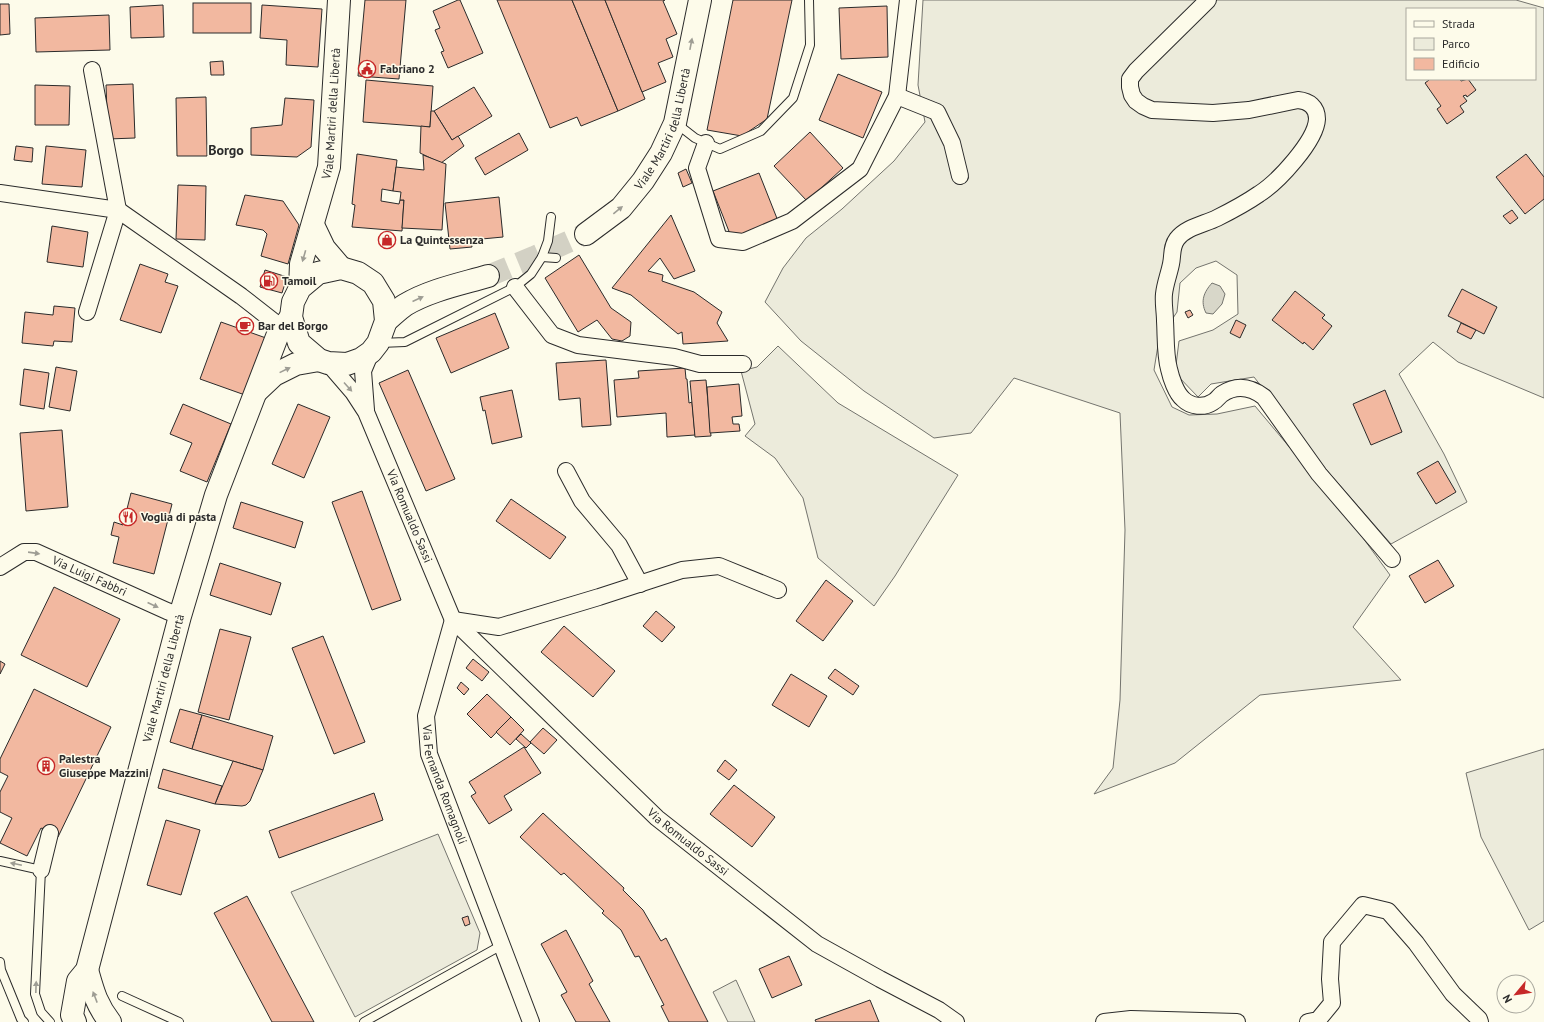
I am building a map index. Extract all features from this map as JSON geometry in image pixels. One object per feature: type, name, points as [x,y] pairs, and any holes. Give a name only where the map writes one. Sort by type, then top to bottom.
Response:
[{"type":"main road","name":"Viale Martiri della Libertà","points":[[300,288],[301,264],[329,168],[339,0]]},
{"type":"main road","name":"Viale Martiri della Libertà","points":[[586,234],[621,208],[643,181],[661,153],[675,123],[700,0]]},
{"type":"main road","points":[[313,225],[324,248],[341,268]]},
{"type":"main road","name":"Viale Martiri della Libertà","points":[[75,1022],[72,1015],[78,981],[87,970],[180,616],[216,495],[256,391],[278,334],[287,323],[293,302],[300,288],[318,273],[341,268],[358,272],[373,283],[384,301],[386,321],[375,348],[361,359],[347,364],[323,361],[296,364],[274,375],[256,391]]},
{"type":"main road","points":[[386,321],[405,305],[454,286],[488,276]]},
{"type":"main road","name":"Viale Martiri della Libertà","points":[[287,323],[299,343],[323,361]]},
{"type":"main road","points":[[87,970],[100,1010],[110,1022]]},
{"type":"street","points":[[706,143],[697,168],[719,239],[743,242],[792,221],[860,169],[897,96],[908,0]]},
{"type":"street","points":[[1208,0],[1136,71],[1130,79],[1132,95],[1136,101],[1142,106],[1152,110],[1213,113],[1249,110],[1298,100],[1306,100],[1312,104],[1315,110],[1316,122],[1312,136],[1281,175],[1260,194],[1217,218],[1185,231],[1178,237],[1171,253],[1172,262],[1164,294],[1169,369],[1178,393],[1183,400],[1190,404],[1198,406],[1207,405],[1229,390],[1238,388],[1247,388],[1264,398],[1319,474],[1392,559]]},
{"type":"street","points":[[87,312],[118,210],[92,70]]},
{"type":"street","points":[[897,96],[936,112],[952,143],[960,176]]},
{"type":"street","points":[[0,193],[118,210],[241,296],[287,323]]},
{"type":"street","points":[[515,287],[552,335],[578,345],[674,357],[700,364],[743,364]]},
{"type":"street","name":"Via Romualdo Sassi","points":[[366,412],[363,372],[375,348]]},
{"type":"street","name":"Via Romualdo Sassi","points":[[323,361],[353,392],[366,412],[453,620],[657,818],[817,944],[939,1010],[956,1022]]},
{"type":"street","points":[[566,471],[582,501],[619,546],[640,584]]},
{"type":"street","name":"Via Luigi Fabbri","points":[[0,567],[24,552],[36,552],[180,616]]},
{"type":"street","points":[[453,620],[499,627],[599,598],[682,570],[719,566],[778,590]]},
{"type":"street","name":"Via Fernanda Romagnoli","points":[[453,620],[426,716],[429,754],[531,1022]]},
{"type":"street","points":[[42,870],[50,832]]},
{"type":"street","points":[[1308,1022],[1318,1020],[1332,1003],[1330,979],[1332,942],[1362,905],[1388,911],[1416,943],[1453,994],[1479,1019],[1480,1022]]},
{"type":"street","points":[[1104,1022],[1131,1019],[1237,1022]]},
{"type":"lane","points":[[675,123],[695,138],[720,149],[761,131],[793,98],[810,45],[809,0]]},
{"type":"lane","points":[[375,348],[405,342],[515,287],[531,274],[542,257],[548,241],[550,218]]},
{"type":"lane","points":[[542,257],[556,258]]},
{"type":"lane","points":[[0,861],[42,870],[35,994],[41,1012],[50,1022]]},
{"type":"lane","points":[[364,1022],[502,945]]},
{"type":"lane","points":[[0,962],[1,970],[21,1019],[24,1022]]},
{"type":"lane","points":[[122,996],[179,1022]]},
{"type":"green space","points":[[923,0],[1516,0],[1544,8],[1544,398],[1458,362],[1433,342],[1399,374],[1444,454],[1467,502],[1391,544],[1324,467],[1254,377],[1211,384],[1198,397],[1175,373],[1179,341],[1213,330],[1238,314],[1237,275],[1216,261],[1196,268],[1180,283],[1177,312],[1159,339],[1154,370],[1172,407],[1189,415],[1217,414],[1255,406],[1347,516],[1390,575],[1353,627],[1401,680],[1260,695],[1175,763],[1094,794],[1113,768],[1120,700],[1125,530],[1120,413],[1014,378],[971,433],[934,438],[864,391],[801,341],[765,302],[783,268],[806,238],[842,209],[894,161],[925,122],[918,85]]},
{"type":"green space","points":[[778,346],[838,403],[958,475],[895,576],[874,606],[818,558],[803,498],[775,458],[745,436],[755,424],[741,371],[757,367]]},
{"type":"green space","points":[[1544,749],[1544,921],[1529,930],[1481,837],[1466,773]]},
{"type":"green space","points":[[438,834],[480,933],[477,950],[355,1017],[291,892]]},
{"type":"green space","points":[[736,980],[755,1022],[728,1022],[713,992]]},
{"type":"shaded area","points":[[1212,283],[1220,286],[1225,294],[1222,304],[1213,314],[1206,313],[1203,305],[1205,293]]},
{"type":"building","points":[[365,0],[406,0],[399,79],[358,76]]},
{"type":"building","points":[[460,0],[483,53],[448,68],[441,52],[444,51],[435,30],[440,28],[433,11]]},
{"type":"building","points":[[497,0],[572,0],[618,111],[581,126],[577,117],[550,128]]},
{"type":"building","points":[[572,0],[605,0],[645,99],[618,111]]},
{"type":"building","points":[[605,0],[665,0],[663,1],[677,34],[666,39],[673,57],[658,63],[666,82],[642,92]]},
{"type":"building","points":[[733,0],[792,0],[767,119],[742,136],[707,130]]},
{"type":"building","points":[[193,3],[251,3],[251,33],[193,33]]},
{"type":"building","points":[[0,4],[9,4],[10,34],[0,35]]},
{"type":"building","points":[[163,5],[164,37],[131,38],[130,7]]},
{"type":"building","points":[[262,5],[322,9],[318,67],[286,65],[287,40],[260,38]]},
{"type":"building","points":[[887,6],[888,57],[841,59],[839,8]]},
{"type":"building","points":[[109,15],[110,50],[36,52],[35,18]]},
{"type":"building","points":[[223,61],[224,75],[211,75],[210,62]]},
{"type":"building","points":[[838,74],[882,92],[863,138],[819,120]]},
{"type":"building","points":[[366,80],[433,86],[430,127],[363,122]]},
{"type":"building","points":[[1429,80],[1469,80],[1476,90],[1467,97],[1466,95],[1463,96],[1467,101],[1460,106],[1464,112],[1447,124],[1437,109],[1441,106],[1425,83]]},
{"type":"building","points":[[133,84],[135,138],[108,139],[106,85]]},
{"type":"building","points":[[35,85],[70,86],[69,125],[35,125]]},
{"type":"building","points":[[474,87],[492,116],[452,140],[434,111]]},
{"type":"building","points":[[206,97],[207,156],[177,156],[176,98]]},
{"type":"building","points":[[285,98],[314,100],[311,147],[297,157],[251,155],[251,128],[282,125]]},
{"type":"building","points":[[431,111],[434,111],[452,140],[458,136],[464,146],[441,163],[420,153],[421,126],[430,127]]},
{"type":"building","points":[[810,132],[843,168],[807,201],[774,166]]},
{"type":"building","points":[[519,133],[528,150],[485,175],[475,158]]},
{"type":"building","points":[[16,146],[33,148],[32,162],[14,160]]},
{"type":"building","points":[[46,146],[86,150],[82,187],[42,184]]},
{"type":"building","points":[[357,154],[397,160],[393,191],[382,189],[381,201],[399,204],[400,200],[404,200],[402,231],[352,227],[355,205],[352,204]]},
{"type":"building","points":[[1526,154],[1544,177],[1544,199],[1525,214],[1496,177]]},
{"type":"building","points":[[423,155],[446,164],[442,230],[402,228],[404,200],[400,200],[401,192],[393,191],[396,167],[424,170]]},
{"type":"building","points":[[686,169],[692,183],[683,187],[678,173]]},
{"type":"building","points":[[759,173],[778,221],[732,239],[713,191]]},
{"type":"building","points":[[178,185],[206,186],[205,240],[176,239]]},
{"type":"building","points":[[245,195],[283,201],[299,225],[288,264],[261,256],[267,234],[263,230],[236,225]]},
{"type":"building","points":[[499,197],[503,237],[471,240],[472,247],[450,249],[445,203]]},
{"type":"building","points":[[1512,210],[1518,218],[1510,224],[1503,216]]},
{"type":"building","points":[[671,215],[695,271],[674,279],[660,258],[648,271],[663,275],[662,281],[694,292],[722,312],[717,323],[728,341],[683,344],[682,332],[678,334],[631,295],[612,288]]},
{"type":"building","points":[[52,226],[88,232],[83,267],[47,262]]},
{"type":"building","points":[[579,255],[611,308],[631,322],[630,336],[622,341],[612,339],[597,320],[578,332],[545,278]]},
{"type":"building","points":[[140,264],[168,274],[165,282],[178,286],[161,333],[120,320]]},
{"type":"building","points":[[265,270],[287,277],[282,293],[260,287]]},
{"type":"building","points":[[1462,289],[1497,307],[1484,334],[1448,316]]},
{"type":"building","points":[[1295,291],[1325,315],[1322,318],[1332,326],[1313,350],[1272,320]]},
{"type":"building","points":[[54,306],[75,308],[72,342],[54,341],[53,346],[22,343],[25,312],[53,315]]},
{"type":"building","points":[[1190,310],[1193,315],[1188,318],[1185,312]]},
{"type":"building","points":[[495,313],[509,348],[451,373],[436,338]]},
{"type":"building","points":[[1236,320],[1246,325],[1240,338],[1230,333]]},
{"type":"building","points":[[221,322],[266,338],[245,395],[200,379]]},
{"type":"building","points":[[1461,323],[1476,330],[1471,339],[1457,332]]},
{"type":"building","points":[[606,360],[611,425],[582,427],[580,398],[559,400],[556,363]]},
{"type":"building","points":[[56,367],[77,371],[70,411],[49,407]]},
{"type":"building","points":[[685,368],[689,403],[692,402],[695,435],[667,437],[666,413],[617,417],[614,380],[639,378],[638,371]]},
{"type":"building","points":[[24,369],[49,373],[44,409],[20,405]]},
{"type":"building","points":[[408,370],[455,479],[426,491],[379,383]]},
{"type":"building","points":[[706,380],[711,436],[695,437],[690,381]]},
{"type":"building","points":[[739,384],[742,416],[732,417],[733,424],[739,424],[740,431],[710,433],[707,387]]},
{"type":"building","points":[[512,390],[522,437],[492,444],[485,410],[483,411],[480,397]]},
{"type":"building","points":[[1385,390],[1402,432],[1371,445],[1353,404]]},
{"type":"building","points":[[183,404],[231,424],[207,482],[180,471],[192,443],[170,434]]},
{"type":"building","points":[[298,404],[330,417],[304,478],[272,464]]},
{"type":"building","points":[[62,430],[68,507],[26,511],[20,433]]},
{"type":"building","points":[[1438,461],[1456,492],[1436,504],[1417,473]]},
{"type":"building","points":[[362,491],[401,600],[372,610],[332,502]]},
{"type":"building","points":[[131,493],[172,504],[154,574],[113,563],[119,537],[111,535],[114,522],[123,525]]},
{"type":"building","points":[[511,499],[566,537],[550,559],[496,521]]},
{"type":"building","points":[[241,502],[303,522],[295,548],[233,528]]},
{"type":"building","points":[[1438,560],[1454,586],[1425,603],[1409,576]]},
{"type":"building","points":[[220,563],[281,583],[271,615],[210,595]]},
{"type":"building","points":[[826,580],[853,601],[823,641],[796,621]]},
{"type":"building","points":[[54,587],[120,619],[87,687],[21,655]]},
{"type":"building","points":[[656,611],[675,627],[662,642],[643,626]]},
{"type":"building","points":[[564,626],[615,671],[593,697],[541,652]]},
{"type":"building","points":[[220,629],[251,637],[229,720],[198,712]]},
{"type":"building","points":[[323,636],[365,742],[334,754],[292,648]]},
{"type":"building","points":[[473,659],[489,672],[482,681],[466,668]]},
{"type":"building","points":[[0,661],[5,664],[0,674]]},
{"type":"building","points":[[835,669],[859,686],[853,695],[828,678]]},
{"type":"building","points":[[791,674],[827,696],[809,727],[772,705]]},
{"type":"building","points":[[461,682],[469,689],[464,695],[457,688]]},
{"type":"building","name":"Palestra Giuseppe Mazzini","points":[[34,689],[111,727],[58,837],[41,828],[27,856],[0,843],[12,818],[0,812],[0,792],[8,776],[0,772],[0,759]]},
{"type":"building","points":[[487,694],[511,717],[491,738],[467,714]]},
{"type":"building","points":[[180,709],[202,715],[192,749],[170,742]]},
{"type":"building","points":[[202,715],[273,736],[263,770],[192,749]]},
{"type":"building","points":[[511,717],[524,730],[510,745],[496,732]]},
{"type":"building","points":[[543,728],[557,740],[544,754],[530,742]]},
{"type":"building","points":[[521,734],[531,743],[526,748],[516,739]]},
{"type":"building","points":[[524,747],[541,773],[504,796],[512,810],[489,824],[471,796],[476,793],[469,782]]},
{"type":"building","points":[[725,760],[737,770],[729,780],[717,771]]},
{"type":"building","points":[[233,761],[263,770],[250,801],[246,805],[215,804]]},
{"type":"building","points":[[163,769],[222,786],[215,804],[158,788]]},
{"type":"building","points":[[734,785],[775,817],[752,847],[710,814]]},
{"type":"building","points":[[374,793],[383,820],[279,858],[269,831]]},
{"type":"building","points":[[543,813],[624,888],[623,890],[643,910],[661,941],[666,938],[708,1022],[669,1022],[661,1006],[664,1005],[639,956],[635,957],[621,930],[602,913],[604,911],[564,873],[561,875],[520,837]]},
{"type":"building","points":[[166,820],[200,830],[181,895],[147,885]]},
{"type":"building","points":[[247,896],[314,1022],[272,1022],[214,913]]},
{"type":"building","points":[[468,916],[470,924],[465,926],[462,918]]},
{"type":"building","points":[[566,930],[593,981],[589,984],[610,1022],[576,1022],[561,995],[567,992],[541,944]]},
{"type":"building","points":[[789,956],[802,985],[772,998],[759,969]]},
{"type":"building","points":[[870,1000],[879,1022],[816,1022],[815,1020]]},
{"type":"tunnel","points":[[488,276],[586,234]]},
{"type":"place","name":"Fabriano 2","points":[[367,69]]},
{"type":"place","name":"La Quintessenza","points":[[387,240]]},
{"type":"place","name":"Tamoil","points":[[269,281]]},
{"type":"place","name":"Bar del Borgo","points":[[245,326]]},
{"type":"place","name":"Voglia di pasta","points":[[128,517]]},
{"type":"place","name":"Palestra Giuseppe Mazzini","points":[[46,766]]},
{"type":"district","name":"Borgo","points":[[226,150]]}]
